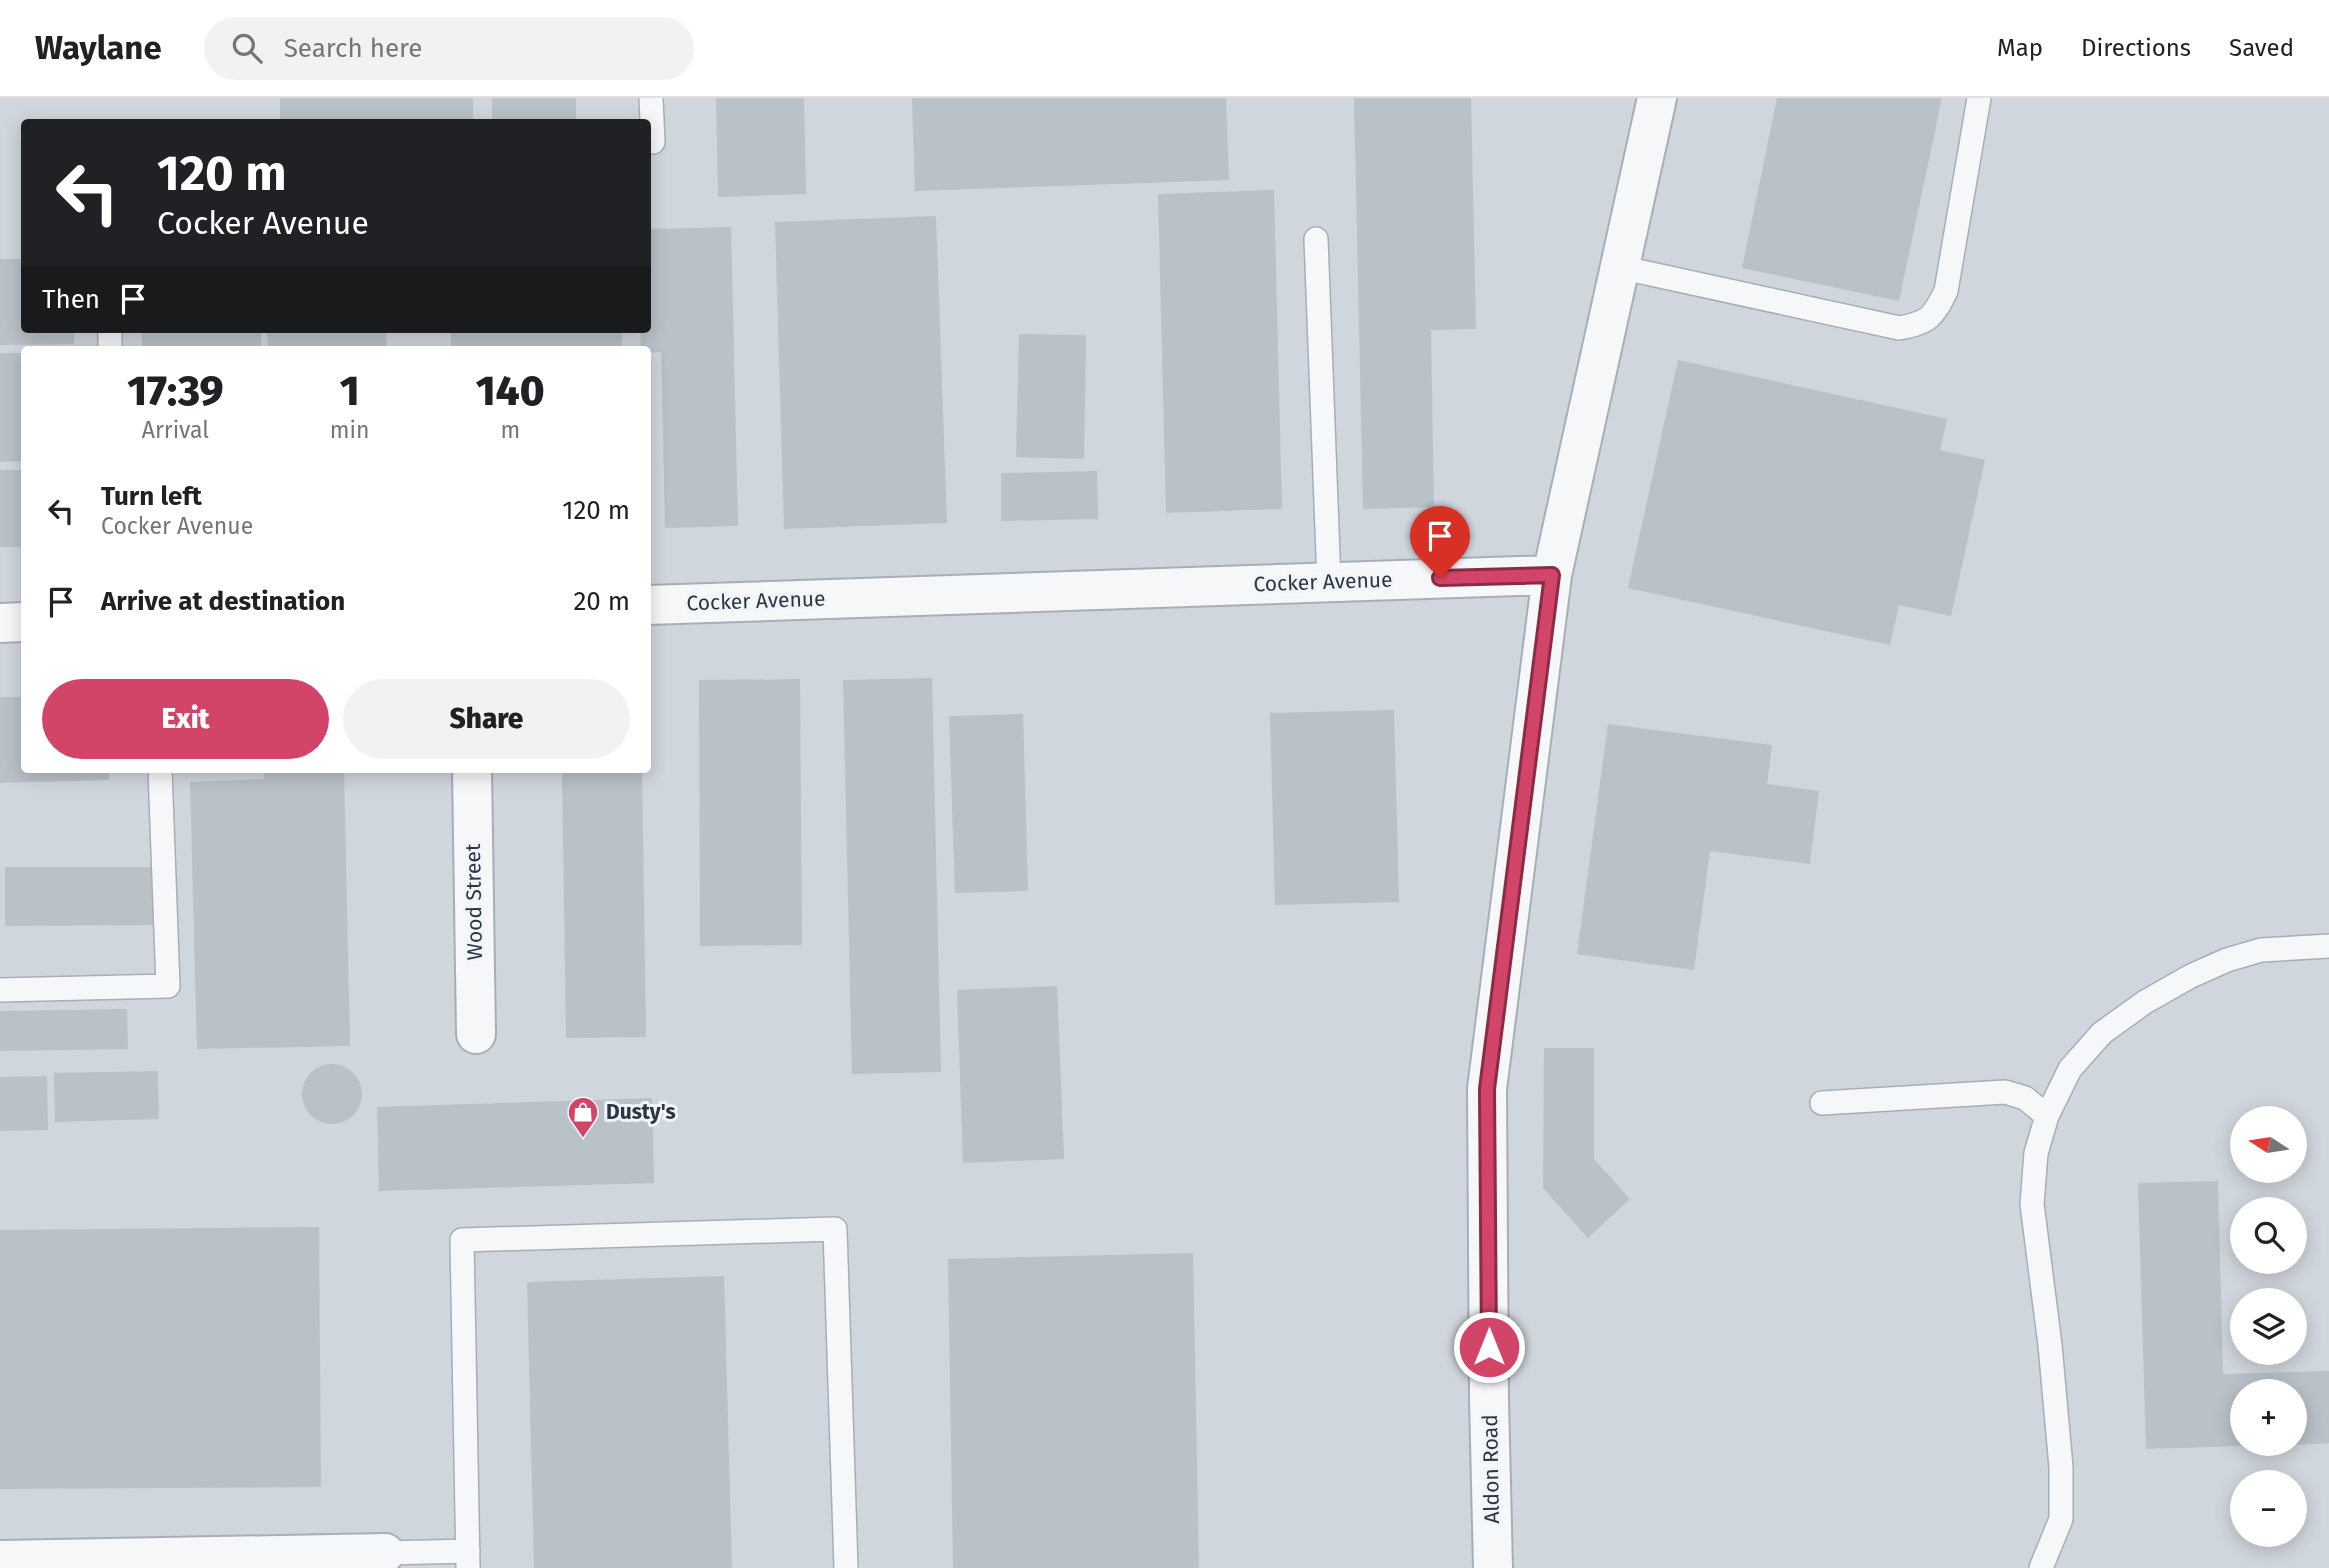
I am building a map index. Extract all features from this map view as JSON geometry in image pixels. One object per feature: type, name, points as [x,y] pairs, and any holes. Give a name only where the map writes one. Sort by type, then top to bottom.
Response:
[{"type":"street","points":[[1552,575],[1657,98]]},
{"type":"street","name":"Cocker Avenue","points":[[651,605],[1552,575]]},
{"type":"street","name":"Aldon Road","points":[[1493,1568],[1487,1089],[1552,575]]},
{"type":"street","points":[[0,623],[21,622]]},
{"type":"street","name":"Wood Street","points":[[472,773],[477,1034]]},
{"type":"street","points":[[0,1559],[124,1562],[384,1553]]},
{"type":"lane","points":[[651,98],[653,142]]},
{"type":"lane","points":[[1619,267],[1899,328],[1921,324],[1934,314],[1946,291],[1979,98]]},
{"type":"lane","points":[[1316,239],[1329,582]]},
{"type":"lane","points":[[0,990],[169,986],[160,773]]},
{"type":"lane","points":[[2041,1568],[2062,1519],[2061,1466],[2050,1345],[2032,1204],[2036,1153],[2047,1115],[2070,1069],[2102,1033],[2145,1002],[2191,976],[2261,950],[2329,946]]},
{"type":"lane","points":[[1822,1103],[2005,1092],[2025,1098],[2047,1115]]},
{"type":"lane","points":[[384,1553],[468,1559],[462,1240],[835,1228],[846,1568]]},
{"type":"shaded area","points":[[0,98],[2329,98],[2329,1568],[0,1568]]},
{"type":"building","points":[[280,98],[473,98],[473,119],[280,119]]},
{"type":"building","points":[[492,98],[576,98],[576,119],[492,119]]},
{"type":"building","points":[[716,98],[804,98],[806,194],[718,197]]},
{"type":"building","points":[[912,98],[1226,98],[1229,180],[915,191]]},
{"type":"building","points":[[1354,98],[1471,98],[1476,329],[1431,330],[1434,507],[1363,509]]},
{"type":"building","points":[[1777,98],[1942,98],[1899,301],[1742,268]]},
{"type":"building","points":[[1274,190],[1282,509],[1166,513],[1158,194]]},
{"type":"building","points":[[936,216],[947,523],[784,529],[775,222]]},
{"type":"building","points":[[731,227],[738,526],[665,528],[661,352],[651,353],[651,346],[641,346],[640,333],[651,333],[651,229]]},
{"type":"building","points":[[0,259],[21,259],[21,333],[74,333],[74,344],[0,345]]},
{"type":"building","points":[[142,333],[261,333],[261,346],[142,346]]},
{"type":"building","points":[[267,333],[386,333],[387,346],[268,346]]},
{"type":"building","points":[[451,333],[622,333],[622,346],[451,346]]},
{"type":"building","points":[[1019,334],[1086,335],[1084,459],[1016,457]]},
{"type":"building","points":[[0,353],[21,353],[21,461],[0,462]]},
{"type":"building","points":[[1678,360],[1947,419],[1940,450],[1985,460],[1951,616],[1899,605],[1890,645],[1628,588]]},
{"type":"building","points":[[0,470],[21,470],[21,547],[0,547]]},
{"type":"building","points":[[1097,471],[1098,519],[1001,521],[1001,473]]},
{"type":"building","points":[[932,678],[941,1072],[852,1074],[843,680]]},
{"type":"building","points":[[800,679],[802,945],[700,946],[699,680]]},
{"type":"building","points":[[0,697],[21,697],[21,773],[109,773],[109,780],[0,783]]},
{"type":"building","points":[[1394,710],[1399,902],[1275,905],[1270,713]]},
{"type":"building","points":[[1023,714],[1028,891],[955,893],[949,716]]},
{"type":"building","points":[[1608,724],[1772,745],[1767,784],[1819,791],[1810,864],[1710,851],[1694,970],[1577,954]]},
{"type":"building","points":[[264,773],[344,773],[350,1046],[197,1049],[190,782],[264,779]]},
{"type":"building","points":[[562,773],[642,773],[646,1037],[566,1038]]},
{"type":"building","points":[[5,867],[156,867],[156,925],[5,926]]},
{"type":"building","points":[[1057,986],[1064,1159],[963,1163],[957,990]]},
{"type":"building","points":[[127,1009],[128,1049],[0,1051],[0,1011]]},
{"type":"building","points":[[1544,1048],[1594,1048],[1594,1159],[1630,1199],[1588,1238],[1543,1188]]},
{"type":"building","points":[[326,1064],[338,1064],[354,1072],[360,1082],[360,1106],[354,1116],[338,1124],[326,1124],[310,1116],[302,1100],[302,1088],[310,1072]]},
{"type":"building","points":[[158,1071],[159,1119],[55,1122],[54,1073]]},
{"type":"building","points":[[47,1076],[48,1130],[0,1131],[0,1077]]},
{"type":"building","points":[[652,1098],[654,1183],[379,1191],[377,1107]]},
{"type":"building","points":[[2218,1181],[2223,1374],[2329,1371],[2329,1443],[2307,1444],[2307,1379],[2230,1379],[2230,1446],[2146,1449],[2138,1183]]},
{"type":"building","points":[[319,1227],[321,1487],[0,1489],[0,1230]]},
{"type":"building","points":[[1193,1253],[1199,1568],[953,1568],[948,1259]]},
{"type":"building","points":[[724,1276],[732,1568],[534,1568],[527,1282]]},
{"type":"place","name":"Dusty's","points":[[583,1139]]},
{"type":"route","points":[[1440,578],[1552,575],[1487,1089],[1489,1347]]}]
